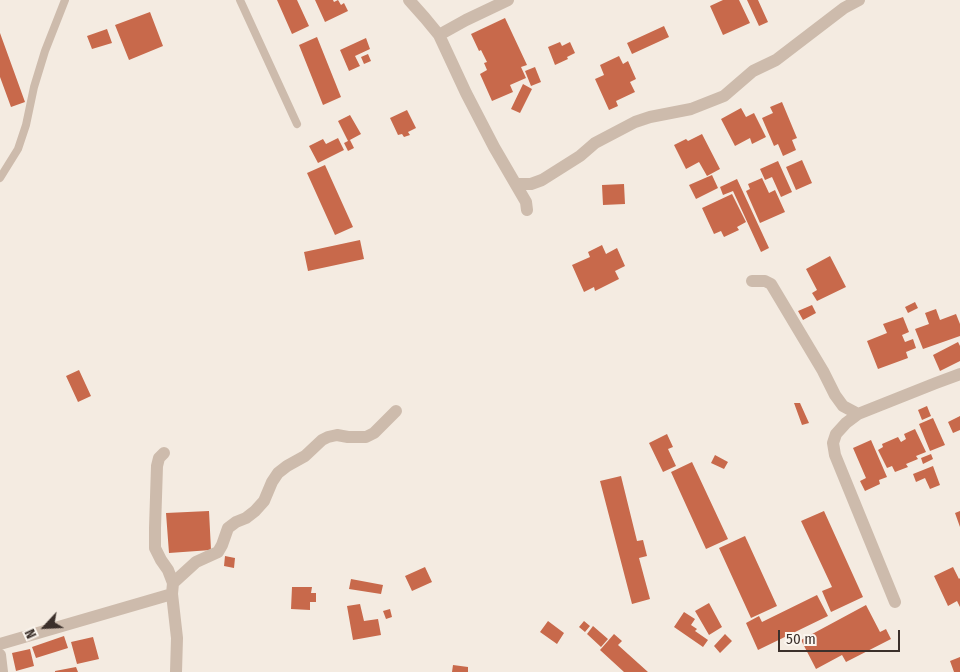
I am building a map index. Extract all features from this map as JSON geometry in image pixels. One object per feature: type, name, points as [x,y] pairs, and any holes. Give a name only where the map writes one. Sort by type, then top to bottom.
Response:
[{"type":"street","points":[[409,0],[440,35],[466,93],[494,147],[526,202],[527,210]]},
{"type":"street","points":[[440,35],[508,0]]},
{"type":"street","points":[[516,184],[531,184],[542,180],[580,156],[595,143],[635,122],[691,109],[724,96],[753,72],[776,60],[844,8],[859,0]]},
{"type":"street","points":[[752,281],[765,281],[771,284],[823,371],[835,395],[843,406],[858,414]]},
{"type":"street","points":[[895,602],[835,455],[834,443],[836,434],[858,414],[960,374]]},
{"type":"street","points":[[0,644],[172,589],[196,562],[218,552],[228,528],[246,518],[264,502],[278,473],[305,456],[322,440],[328,437],[337,435],[366,437],[374,433],[396,411]]},
{"type":"street","points":[[164,453],[159,458],[157,466],[155,548],[168,570],[172,589],[177,638],[176,672]]},
{"type":"street","points":[[0,654],[2,672]]},
{"type":"lane","points":[[0,178],[18,149],[45,51],[65,0]]},
{"type":"lane","points":[[240,0],[297,124]]},
{"type":"building","points":[[277,0],[297,0],[309,26],[292,34]]},
{"type":"building","points":[[315,0],[333,0],[334,2],[338,0],[341,5],[344,3],[348,11],[325,22]]},
{"type":"building","points":[[723,0],[739,0],[750,23],[723,35],[710,6]]},
{"type":"building","points":[[747,0],[758,0],[768,22],[759,26]]},
{"type":"building","points":[[150,12],[163,46],[129,60],[115,25]]},
{"type":"building","points":[[505,18],[527,65],[521,67],[526,78],[510,85],[513,92],[492,101],[480,74],[487,70],[484,63],[487,62],[471,34]]},
{"type":"building","points":[[664,26],[669,37],[632,54],[627,43]]},
{"type":"building","points":[[107,29],[112,43],[92,49],[87,36]]},
{"type":"building","points":[[0,33],[25,102],[11,107],[0,77]]},
{"type":"building","points":[[317,37],[341,97],[323,105],[299,45]]},
{"type":"building","points":[[366,38],[370,49],[355,56],[360,66],[349,71],[340,50]]},
{"type":"building","points":[[560,42],[562,46],[570,42],[575,53],[567,57],[568,59],[555,65],[548,47]]},
{"type":"building","points":[[368,54],[371,61],[364,64],[361,57]]},
{"type":"building","points":[[619,56],[623,64],[628,61],[636,79],[630,82],[635,92],[616,101],[618,106],[609,110],[595,79],[604,75],[600,65]]},
{"type":"building","points":[[535,67],[541,82],[531,86],[525,71]]},
{"type":"building","points":[[523,84],[532,89],[520,113],[511,109]]},
{"type":"building","points":[[782,102],[797,138],[792,140],[796,150],[783,156],[778,144],[774,146],[762,118],[773,113],[770,107]]},
{"type":"building","points":[[741,108],[746,117],[754,113],[766,137],[752,144],[750,138],[735,146],[721,119]]},
{"type":"building","points":[[407,110],[416,128],[408,132],[410,135],[404,137],[402,134],[398,135],[390,118]]},
{"type":"building","points":[[350,115],[361,134],[348,141],[338,121]]},
{"type":"building","points":[[702,134],[720,169],[707,176],[699,162],[686,169],[674,145]]},
{"type":"building","points":[[338,138],[344,150],[318,163],[309,146],[323,139],[326,144]]},
{"type":"building","points":[[350,140],[354,148],[348,151],[344,143]]},
{"type":"building","points":[[802,160],[812,183],[796,190],[786,167]]},
{"type":"building","points":[[778,161],[792,192],[781,197],[772,177],[765,180],[760,169]]},
{"type":"building","points":[[325,165],[353,227],[335,235],[307,173]]},
{"type":"building","points":[[712,175],[718,188],[696,199],[689,185]]},
{"type":"building","points":[[762,178],[769,193],[775,190],[785,212],[760,223],[746,191],[750,189],[748,184]]},
{"type":"building","points":[[737,179],[769,248],[761,252],[733,191],[723,195],[720,187]]},
{"type":"building","points":[[624,184],[625,204],[603,205],[602,185]]},
{"type":"building","points":[[732,194],[746,222],[737,227],[739,230],[724,237],[721,231],[714,234],[702,208]]},
{"type":"building","points":[[360,240],[364,259],[308,271],[304,252]]},
{"type":"building","points":[[602,245],[606,254],[617,248],[625,266],[615,271],[619,279],[595,291],[594,287],[584,292],[572,265],[590,257],[588,252]]},
{"type":"building","points":[[830,256],[846,287],[817,301],[812,293],[817,290],[806,269]]},
{"type":"building","points":[[915,302],[918,308],[908,313],[905,307]]},
{"type":"building","points":[[812,305],[816,313],[803,320],[798,311]]},
{"type":"building","points":[[936,309],[940,320],[956,314],[960,324],[960,336],[923,349],[915,329],[929,324],[925,313]]},
{"type":"building","points":[[903,317],[909,332],[902,335],[905,342],[913,339],[916,348],[906,352],[908,358],[878,369],[867,341],[887,333],[883,324]]},
{"type":"building","points":[[958,342],[960,346],[960,361],[940,371],[933,355]]},
{"type":"building","points":[[79,370],[91,396],[78,402],[66,376]]},
{"type":"building","points":[[794,403],[800,403],[809,423],[802,425]]},
{"type":"building","points":[[927,406],[931,416],[922,420],[918,410]]},
{"type":"building","points":[[960,416],[960,430],[953,433],[948,422]]},
{"type":"building","points":[[933,418],[945,445],[930,451],[919,424]]},
{"type":"building","points":[[915,429],[926,452],[916,456],[918,459],[906,464],[908,467],[895,472],[892,466],[887,468],[878,450],[883,447],[882,444],[898,437],[901,442],[906,439],[904,434]]},
{"type":"building","points":[[667,434],[673,447],[668,449],[676,466],[663,472],[649,443]]},
{"type":"building","points":[[871,440],[887,477],[879,480],[880,484],[865,491],[860,481],[866,478],[853,448]]},
{"type":"building","points":[[931,454],[933,459],[923,464],[921,458]]},
{"type":"building","points":[[715,455],[728,462],[724,469],[711,463]]},
{"type":"building","points":[[692,462],[728,539],[706,549],[671,472]]},
{"type":"building","points":[[933,466],[940,485],[930,489],[925,478],[916,482],[913,474]]},
{"type":"building","points":[[621,476],[637,541],[643,540],[647,556],[639,558],[650,599],[632,604],[600,481]]},
{"type":"building","points":[[209,511],[211,550],[169,553],[166,513]]},
{"type":"building","points":[[824,511],[863,597],[831,612],[822,591],[832,587],[801,521]]},
{"type":"building","points":[[960,511],[960,527],[955,513]]},
{"type":"building","points":[[745,536],[777,606],[751,618],[719,548]]},
{"type":"building","points":[[225,556],[235,558],[234,568],[224,566]]},
{"type":"building","points":[[425,567],[432,582],[412,591],[405,576]]},
{"type":"building","points":[[953,567],[960,578],[960,607],[957,601],[948,606],[934,576]]},
{"type":"building","points":[[351,579],[383,585],[381,594],[349,589]]},
{"type":"building","points":[[292,587],[312,587],[311,593],[316,593],[316,602],[310,602],[310,610],[291,609]]},
{"type":"building","points":[[817,595],[828,616],[758,650],[746,623],[759,616],[762,622]]},
{"type":"building","points":[[709,603],[722,627],[709,635],[695,611]]},
{"type":"building","points":[[360,604],[364,621],[378,619],[381,635],[353,640],[347,606]]},
{"type":"building","points":[[866,605],[880,632],[886,629],[891,639],[846,662],[842,655],[816,669],[801,640]]},
{"type":"building","points":[[390,609],[392,617],[386,619],[383,611]]},
{"type":"building","points":[[684,612],[695,619],[691,625],[697,629],[695,631],[708,640],[703,647],[674,627]]},
{"type":"building","points":[[548,621],[564,633],[557,644],[540,632]]},
{"type":"building","points":[[584,621],[590,626],[585,632],[579,627]]},
{"type":"building","points":[[593,626],[608,639],[601,647],[587,634]]},
{"type":"building","points":[[614,634],[622,641],[618,645],[648,672],[624,672],[600,650]]},
{"type":"building","points":[[725,634],[732,641],[720,653],[714,646]]},
{"type":"building","points":[[64,636],[68,648],[36,658],[32,647]]},
{"type":"building","points":[[93,637],[99,659],[77,664],[71,642]]},
{"type":"building","points":[[30,649],[34,666],[16,671],[12,653]]},
{"type":"building","points":[[960,657],[960,672],[954,672],[950,661]]},
{"type":"building","points":[[453,665],[468,667],[468,672],[452,672]]},
{"type":"building","points":[[76,667],[78,672],[55,672],[55,671]]}]
